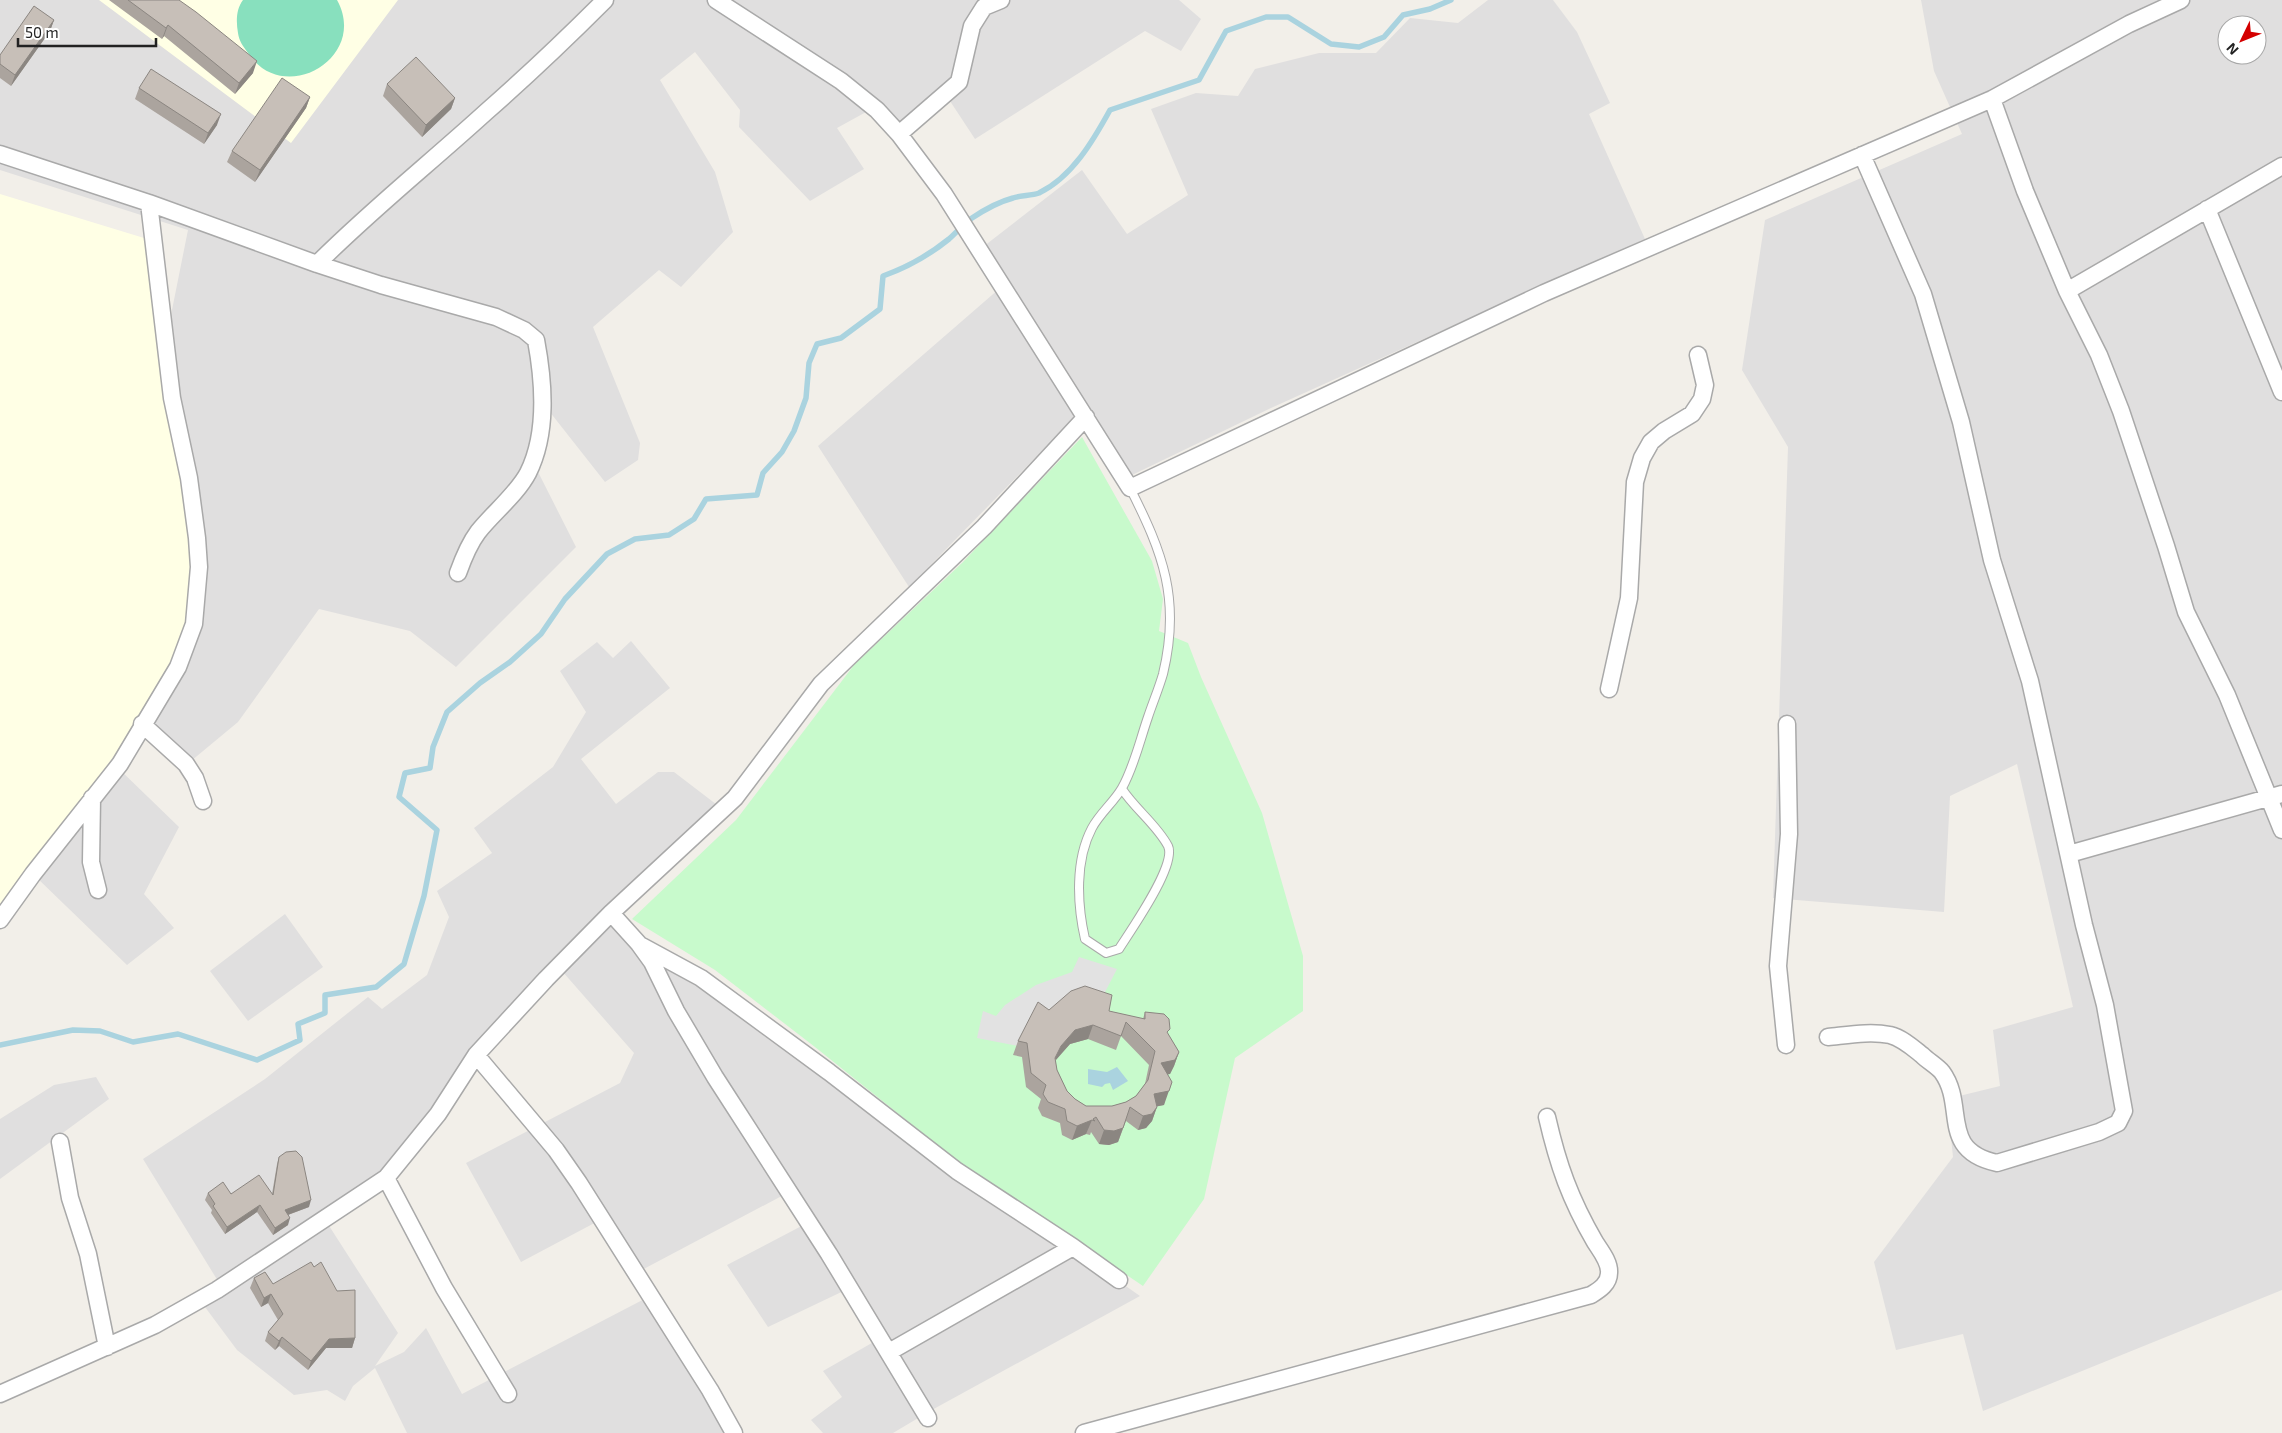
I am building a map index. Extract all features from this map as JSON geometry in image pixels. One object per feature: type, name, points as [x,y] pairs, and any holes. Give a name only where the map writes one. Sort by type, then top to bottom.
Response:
[{"type":"street","points":[[316,264],[388,196],[485,113],[566,39],[605,0]]},
{"type":"street","points":[[716,0],[841,81],[877,110],[900,134],[944,194],[1130,488],[1544,294],[1992,99],[2095,42],[2181,0]]},
{"type":"street","points":[[900,134],[959,82],[972,26],[984,7],[1002,0]]},
{"type":"street","points":[[1992,99],[2025,191],[2067,291],[2099,355],[2121,411],[2186,612],[2276,796],[2282,830]]},
{"type":"street","points":[[0,154],[149,204],[316,264],[418,296],[496,317],[524,330],[536,340],[542,385],[543,413],[528,473],[478,532],[467,550],[458,573]]},
{"type":"street","points":[[1828,1037],[1868,1033],[1883,1034],[1908,1043],[1942,1072],[1949,1089],[1958,1130],[1965,1148],[1982,1160],[1997,1163],[2099,1132],[2118,1123],[2124,1111],[2105,1005],[2084,926],[2070,854],[2030,681],[1992,560],[1961,422],[1923,294],[1862,155]]},
{"type":"street","points":[[2067,291],[2282,166]]},
{"type":"street","points":[[0,920],[32,874],[120,764],[142,724],[178,667],[191,638],[194,624],[199,567],[197,538],[189,478],[170,381],[149,204]]},
{"type":"street","points":[[2207,209],[2282,392]]},
{"type":"street","points":[[1609,688],[1629,598],[1635,482],[1642,458],[1651,442],[1664,431],[1692,414],[1702,399],[1705,385],[1698,355]]},
{"type":"street","points":[[0,1394],[155,1325],[217,1290],[386,1178],[438,1114],[476,1055],[546,979],[611,913],[735,798],[821,684],[984,527],[1086,417]]},
{"type":"street","points":[[142,724],[186,764],[195,778],[203,801]]},
{"type":"street","points":[[1786,1045],[1778,966],[1789,834],[1788,724]]},
{"type":"street","points":[[2070,854],[2276,796]]},
{"type":"street","points":[[92,798],[92,862],[98,890]]},
{"type":"street","points":[[611,913],[639,944],[652,962],[676,1011],[715,1077],[786,1185],[928,1418]]},
{"type":"street","points":[[639,944],[701,978],[829,1072],[957,1171],[1073,1247],[1119,1280]]},
{"type":"street","points":[[476,1055],[556,1150],[579,1183],[710,1390],[734,1433]]},
{"type":"street","points":[[1084,1433],[1591,1295],[1604,1286],[1610,1272],[1607,1262],[1576,1208],[1556,1156],[1547,1117]]},
{"type":"street","points":[[60,1142],[70,1198],[88,1254],[107,1347]]},
{"type":"street","points":[[386,1178],[444,1288],[508,1394]]},
{"type":"street","points":[[889,1352],[1073,1247]]},
{"type":"lane","points":[[1122,789],[1131,803],[1162,837],[1169,849],[1170,859],[1164,876],[1119,949],[1106,953],[1084,940],[1081,924],[1080,893],[1083,849],[1093,827],[1107,806],[1122,789],[1162,675],[1167,654],[1170,614],[1170,600],[1164,567],[1148,525],[1130,488]]},
{"type":"shaded area","points":[[0,0],[1179,0],[1201,19],[1181,51],[1145,31],[975,139],[948,98],[904,135],[877,106],[837,128],[864,169],[810,201],[739,127],[740,110],[695,52],[660,80],[715,172],[733,232],[681,287],[659,270],[593,327],[640,443],[638,460],[605,482],[542,402],[532,460],[576,547],[456,667],[410,631],[319,609],[238,722],[191,761],[149,720],[167,350],[172,310],[188,230],[0,170]]},
{"type":"shaded area","points":[[99,0],[398,0],[291,143]]},
{"type":"shaded area","points":[[1488,0],[1553,0],[1577,32],[1610,103],[1589,114],[1645,239],[1271,408],[1132,475],[1086,406],[909,587],[818,446],[1007,282],[979,250],[1082,170],[1127,234],[1188,195],[1151,109],[1196,93],[1238,96],[1255,69],[1319,53],[1376,53],[1410,18],[1458,23]]},
{"type":"shaded area","points":[[1921,0],[2282,0],[2282,1290],[1983,1411],[1963,1334],[1896,1350],[1874,1262],[1953,1157],[1947,1099],[2000,1086],[1993,1030],[2073,1007],[2017,764],[1950,796],[1944,912],[1773,898],[1788,447],[1742,370],[1765,220],[1962,134],[1934,71]]},
{"type":"shaded area","points":[[0,194],[144,238],[194,537],[185,656],[131,733],[0,909]]},
{"type":"shaded area","points":[[631,641],[670,688],[581,759],[616,804],[658,772],[674,772],[725,811],[616,915],[628,928],[932,1150],[1140,1296],[893,1433],[823,1433],[811,1420],[842,1397],[823,1371],[884,1336],[854,1286],[768,1327],[727,1265],[813,1220],[793,1190],[638,1272],[602,1219],[521,1262],[466,1163],[620,1083],[634,1053],[562,971],[482,1053],[386,1174],[324,1218],[398,1333],[375,1366],[404,1352],[426,1328],[462,1394],[654,1294],[739,1433],[407,1433],[375,1368],[353,1386],[345,1401],[327,1390],[294,1395],[237,1350],[199,1299],[221,1286],[143,1159],[265,1079],[368,997],[382,1009],[427,975],[449,917],[437,891],[492,853],[474,828],[553,767],[586,712],[560,671],[597,642],[613,658]]},
{"type":"shaded area","points":[[117,767],[179,827],[144,894],[174,928],[127,965],[36,877]]},
{"type":"shaded area","points":[[285,914],[323,967],[248,1021],[210,971]]},
{"type":"shaded area","points":[[1079,957],[1117,969],[1104,994],[1018,1046],[977,1038],[983,1011],[996,1016],[1005,1005],[1036,985],[1072,972]]},
{"type":"shaded area","points":[[96,1077],[109,1099],[0,1179],[0,1119],[54,1085]]},
{"type":"green space","points":[[243,0],[337,0],[344,21],[342,40],[332,56],[318,68],[300,75],[282,76],[263,69],[248,53],[239,39],[237,16]]},
{"type":"green space","points":[[1082,437],[1152,561],[1163,599],[1159,631],[1188,643],[1201,677],[1262,813],[1303,956],[1303,1011],[1235,1058],[1204,1199],[1143,1286],[951,1156],[715,970],[632,919],[736,820],[854,665],[963,562]]},
{"type":"water","points":[[1117,1067],[1128,1081],[1113,1090],[1110,1083],[1102,1087],[1088,1084],[1088,1069],[1107,1072]]},
{"type":"building","points":[[128,0],[179,0],[257,61],[239,83],[168,25],[166,28]]},
{"type":"building","points":[[34,6],[54,20],[15,75],[0,64],[0,55]]},
{"type":"building","points":[[416,57],[455,98],[426,125],[387,84]]},
{"type":"building","points":[[151,69],[221,114],[208,133],[139,88]]},
{"type":"building","points":[[282,78],[310,97],[260,170],[232,151]]},
{"type":"building","points":[[1085,986],[1112,995],[1109,1011],[1145,1019],[1145,1012],[1164,1014],[1169,1019],[1170,1029],[1167,1032],[1179,1052],[1175,1060],[1161,1063],[1172,1082],[1169,1091],[1154,1094],[1157,1107],[1152,1114],[1143,1116],[1130,1107],[1123,1128],[1114,1131],[1104,1130],[1096,1117],[1093,1119],[1095,1121],[1092,1120],[1077,1126],[1067,1121],[1065,1109],[1048,1102],[1043,1094],[1046,1085],[1031,1073],[1027,1043],[1018,1041],[1038,1002],[1049,1010],[1071,991]],"holes":[[[1126,1022],[1155,1051],[1148,1080],[1136,1096],[1126,1102],[1112,1106],[1086,1106],[1075,1099],[1067,1091],[1057,1070],[1055,1058],[1061,1046],[1075,1030],[1093,1025],[1121,1036]]]},
{"type":"building","points":[[296,1151],[302,1157],[311,1200],[285,1210],[290,1218],[275,1228],[260,1205],[227,1227],[213,1206],[215,1204],[208,1193],[223,1182],[231,1194],[259,1175],[273,1195],[279,1157],[286,1152]]},
{"type":"building","points":[[311,1262],[314,1267],[321,1262],[337,1291],[355,1290],[355,1338],[329,1339],[311,1361],[282,1337],[279,1341],[268,1332],[283,1314],[271,1294],[264,1298],[254,1278],[265,1272],[273,1284]]},
{"type":"waterway","points":[[0,1045],[73,1030],[100,1031],[133,1042],[178,1034],[257,1060],[300,1040],[298,1024],[325,1013],[325,995],[376,987],[404,964],[424,896],[437,830],[399,797],[405,773],[430,768],[433,747],[447,712],[480,683],[510,662],[541,634],[565,599],[607,554],[635,539],[669,535],[694,519],[706,499],[757,495],[763,473],[782,452],[794,431],[806,398],[809,363],[817,344],[841,338],[880,309],[883,276],[901,269],[933,251],[969,220],[986,209],[1016,197],[1039,193],[1051,186],[1062,178],[1089,146],[1110,110],[1199,80],[1226,31],[1266,17],[1288,17],[1331,44],[1359,47],[1384,37],[1403,15],[1430,9],[1451,0]]}]
